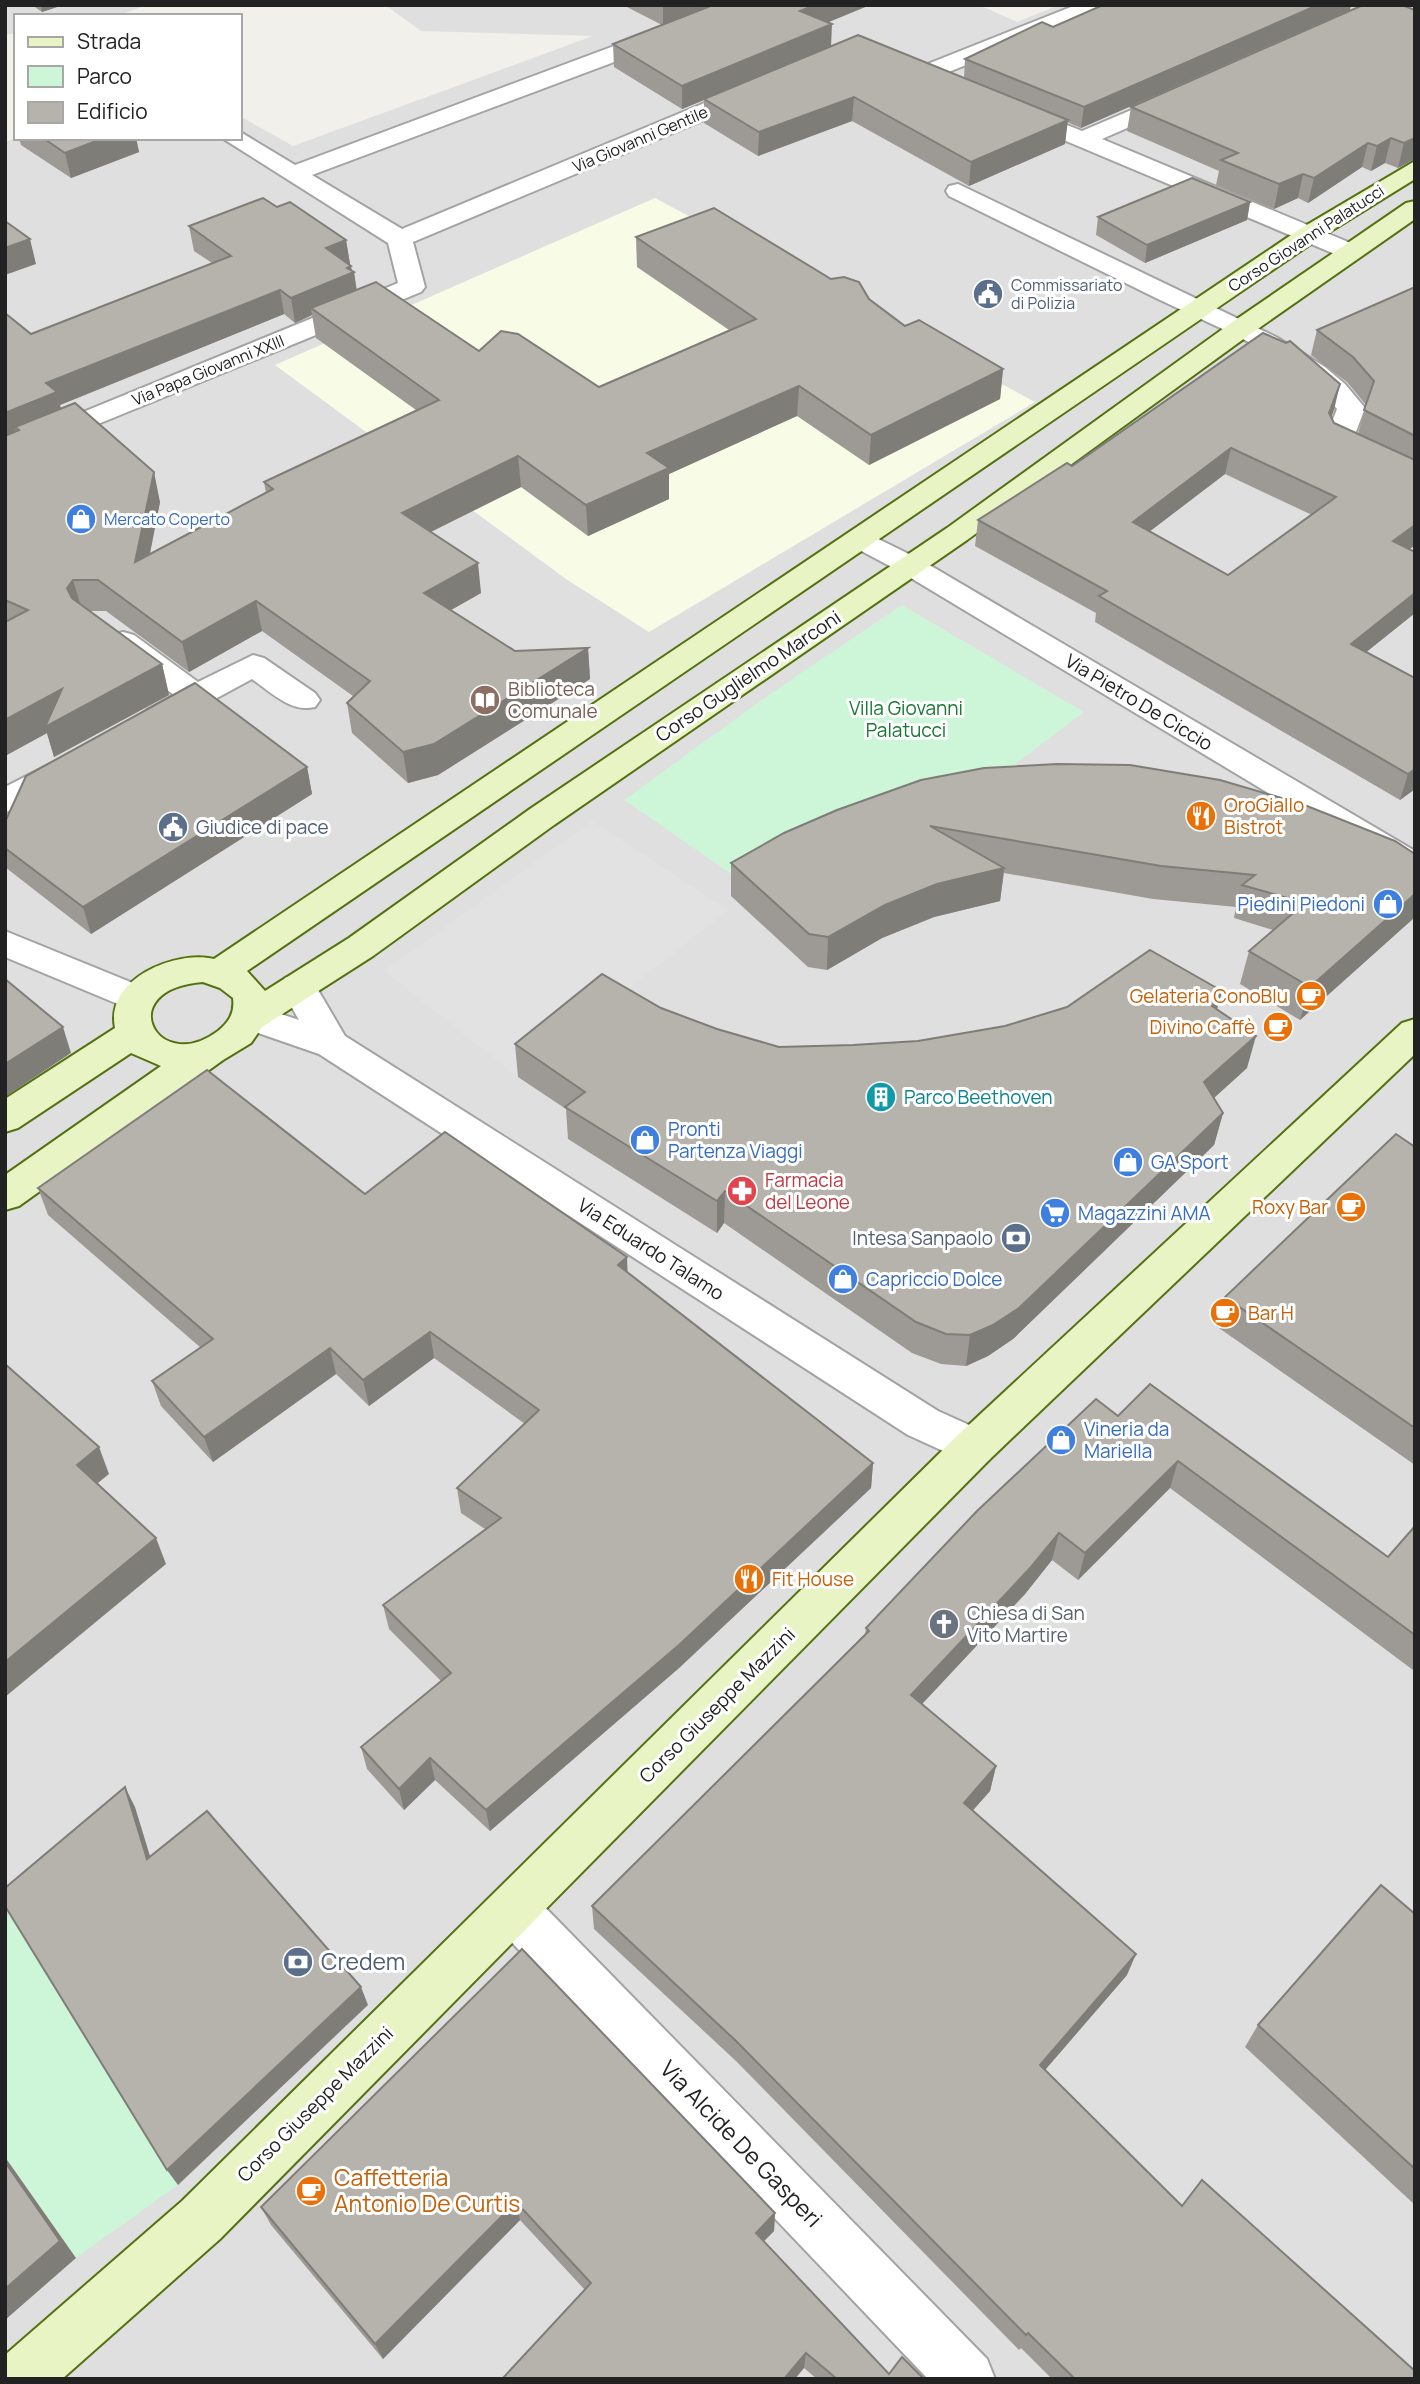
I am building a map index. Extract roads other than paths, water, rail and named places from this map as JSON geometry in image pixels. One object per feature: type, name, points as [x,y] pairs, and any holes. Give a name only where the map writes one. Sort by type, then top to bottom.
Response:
[{"type":"street","points":[[293,174],[745,5]]},
{"type":"street","points":[[960,89],[912,69],[1096,5]]},
{"type":"street","name":"Via Giovanni Gentile","points":[[400,239],[772,83]]},
{"type":"street","points":[[1083,139],[1197,89]]},
{"type":"street","points":[[997,104],[1352,252]]},
{"type":"street","points":[[237,140],[400,239]]},
{"type":"street","name":"Corso Giovanni Palatucci","points":[[1199,310],[1309,234],[1415,168]]},
{"type":"street","points":[[958,191],[1240,329],[1296,361],[1342,395],[1351,408],[1339,440],[1415,481]]},
{"type":"street","name":"Corso Giovanni Palatucci","points":[[1240,329],[1415,208]]},
{"type":"street","name":"Via Papa Giovanni XXIII","points":[[5,454],[412,286],[400,239]]},
{"type":"street","points":[[221,971],[1199,310]]},
{"type":"street","name":"Corso Guglielmo Marconi","points":[[251,1017],[361,947],[542,817],[911,566],[1240,329]]},
{"type":"street","name":"Via Pietro De Ciccio","points":[[862,540],[911,566],[1415,866]]},
{"type":"street","points":[[104,628],[196,696]]},
{"type":"street","points":[[136,729],[253,665],[304,700]]},
{"type":"street","points":[[5,800],[89,755]]},
{"type":"street","points":[[408,847],[459,877]]},
{"type":"street","points":[[5,943],[136,1016],[144,1044],[166,1054],[193,1055],[228,1043],[243,1031],[251,1017],[253,1002],[247,989],[221,971],[202,969],[164,976],[136,1016],[5,1118]]},
{"type":"street","name":"Via Eduardo Talamo","points":[[299,987],[332,1045]]},
{"type":"street","name":"Via Eduardo Talamo","points":[[251,1017],[332,1045],[923,1423],[974,1447]]},
{"type":"street","name":"Corso Giuseppe Mazzini","points":[[20,2379],[201,2220],[431,1986],[514,1910],[974,1447],[1415,1032]]},
{"type":"street","points":[[5,1195],[210,1051]]},
{"type":"street","name":"Via Alcide De Gasperi","points":[[514,1910],[967,2379]]},
{"type":"place","name":"Commissariato di Polizia","points":[[988,294]]},
{"type":"place","name":"Mercato Coperto","points":[[81,519]]},
{"type":"place","name":"Biblioteca Comunale","points":[[485,700]]},
{"type":"place","name":"OroGiallo Bistrot","points":[[1201,816]]},
{"type":"place","name":"Giudice di pace","points":[[173,827]]},
{"type":"place","name":"Piedini Piedoni","points":[[1388,904]]},
{"type":"place","name":"Gelateria ConoBlu","points":[[1311,996]]},
{"type":"place","name":"Divino Caffè","points":[[1278,1027]]},
{"type":"place","name":"Parco Beethoven","points":[[881,1097]]},
{"type":"place","name":"Pronti Partenza Viaggi","points":[[645,1140]]},
{"type":"place","name":"GA Sport","points":[[1128,1162]]},
{"type":"place","name":"Farmacia del Leone","points":[[742,1191]]},
{"type":"place","name":"Roxy Bar","points":[[1351,1207]]},
{"type":"place","name":"Magazzini AMA","points":[[1055,1213]]},
{"type":"place","name":"Intesa Sanpaolo","points":[[1016,1238]]},
{"type":"place","name":"Capriccio Dolce","points":[[843,1279]]},
{"type":"place","name":"Bar H","points":[[1225,1313]]},
{"type":"place","name":"Vineria da Mariella","points":[[1061,1440]]},
{"type":"place","name":"Fit House","points":[[749,1579]]},
{"type":"place","name":"Chiesa di San Vito Martire","points":[[944,1624]]},
{"type":"place","name":"Credem","points":[[298,1962]]},
{"type":"place","name":"Caffetteria Antonio De Curtis","points":[[311,2191]]},
{"type":"park label","name":"Villa Giovanni Palatucci","points":[[906,719]]}]
